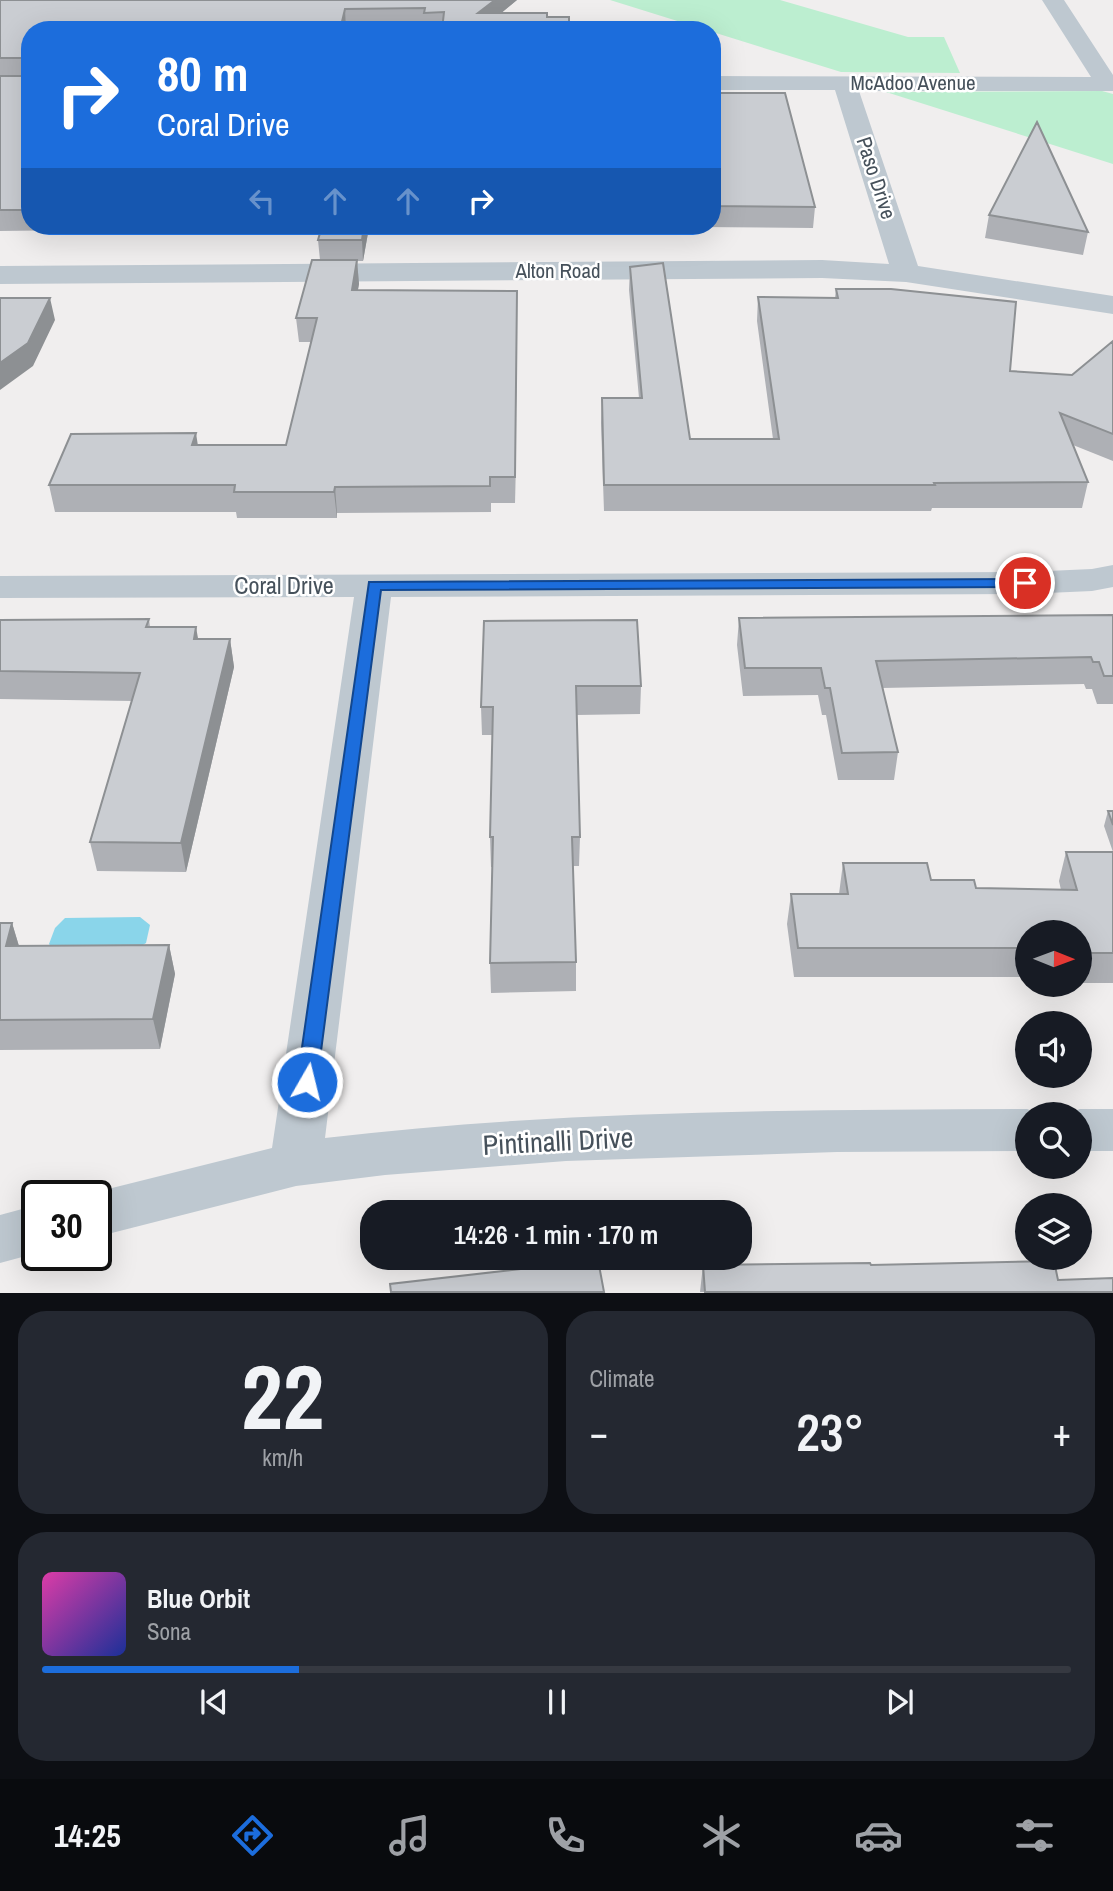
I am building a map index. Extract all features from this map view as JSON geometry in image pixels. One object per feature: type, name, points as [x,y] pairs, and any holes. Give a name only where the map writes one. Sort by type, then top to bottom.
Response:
[{"type":"street","points":[[1053,0],[1110,84]]},
{"type":"street","name":"McAdoo Avenue","points":[[721,83],[1110,84]]},
{"type":"street","name":"Paso Drive","points":[[845,83],[906,274]]},
{"type":"street","name":"Alton Road","points":[[0,275],[808,269],[906,274],[1113,305]]},
{"type":"street","name":"Coral Drive","points":[[0,587],[1025,583],[1093,580],[1113,576]]},
{"type":"street","points":[[296,1164],[374,586]]},
{"type":"street","name":"Pintinalli Drive","points":[[112,1210],[296,1164],[385,1153],[566,1139],[838,1131],[1015,1130]]},
{"type":"street","points":[[1092,1130],[1113,1130]]},
{"type":"street","points":[[0,1239],[21,1233]]},
{"type":"green space","points":[[610,0],[780,0],[908,37],[944,37],[960,73],[841,72],[721,35],[721,21],[677,21]]},
{"type":"green space","points":[[1102,91],[1113,94],[1113,164],[886,92]]},
{"type":"water","points":[[140,917],[150,925],[146,943],[131,952],[56,952],[49,944],[55,928],[65,918]]},
{"type":"building","points":[[0,0],[495,0],[478,13],[547,13],[547,17],[569,17],[569,21],[443,21],[444,12],[424,13],[425,8],[345,9],[342,21],[21,21],[21,58],[0,58]]},
{"type":"building","points":[[0,76],[21,76],[21,210],[0,210]]},
{"type":"building","points":[[721,93],[785,93],[815,207],[721,206]]},
{"type":"building","points":[[1037,122],[1088,232],[989,215]]},
{"type":"building","points":[[319,235],[363,235],[362,240],[318,240]]},
{"type":"building","points":[[312,260],[357,260],[352,290],[517,291],[515,477],[490,477],[490,486],[335,487],[334,492],[234,492],[235,485],[49,485],[71,434],[196,433],[192,445],[286,445],[317,318],[296,318]]},
{"type":"building","points":[[663,263],[690,439],[779,439],[758,297],[838,298],[836,289],[891,289],[1016,302],[1010,371],[1072,375],[1113,341],[1113,434],[1060,413],[1088,482],[604,485],[602,398],[642,398],[630,267]]},
{"type":"building","points":[[0,298],[50,298],[28,343],[0,363]]},
{"type":"building","points":[[1113,615],[1113,676],[1104,676],[1099,662],[1093,662],[1091,657],[876,661],[898,752],[842,753],[830,688],[825,688],[821,668],[745,668],[739,618]]},
{"type":"building","points":[[149,619],[146,627],[196,627],[194,639],[230,639],[181,843],[90,842],[140,673],[0,671],[0,620]]},
{"type":"building","points":[[637,620],[641,686],[576,686],[580,837],[572,837],[576,962],[490,963],[493,707],[481,707],[484,621]]},
{"type":"building","points":[[1108,811],[1113,811],[1113,825]]},
{"type":"building","points":[[1066,852],[1113,852],[1113,953],[1092,953],[1092,920],[1015,920],[1015,948],[798,948],[791,894],[848,894],[843,863],[927,863],[931,880],[974,880],[976,888],[1077,890]]},
{"type":"building","points":[[0,923],[12,923],[6,946],[169,945],[153,1019],[0,1020]]},
{"type":"building","points":[[1015,1262],[1015,1270],[1056,1270],[1058,1280],[1113,1278],[1113,1292],[705,1292],[703,1270],[752,1270],[752,1264]]},
{"type":"building","points":[[511,1270],[600,1270],[604,1292],[391,1292],[390,1284]]},
{"type":"route","points":[[307,1082],[374,586],[1025,583]]}]
